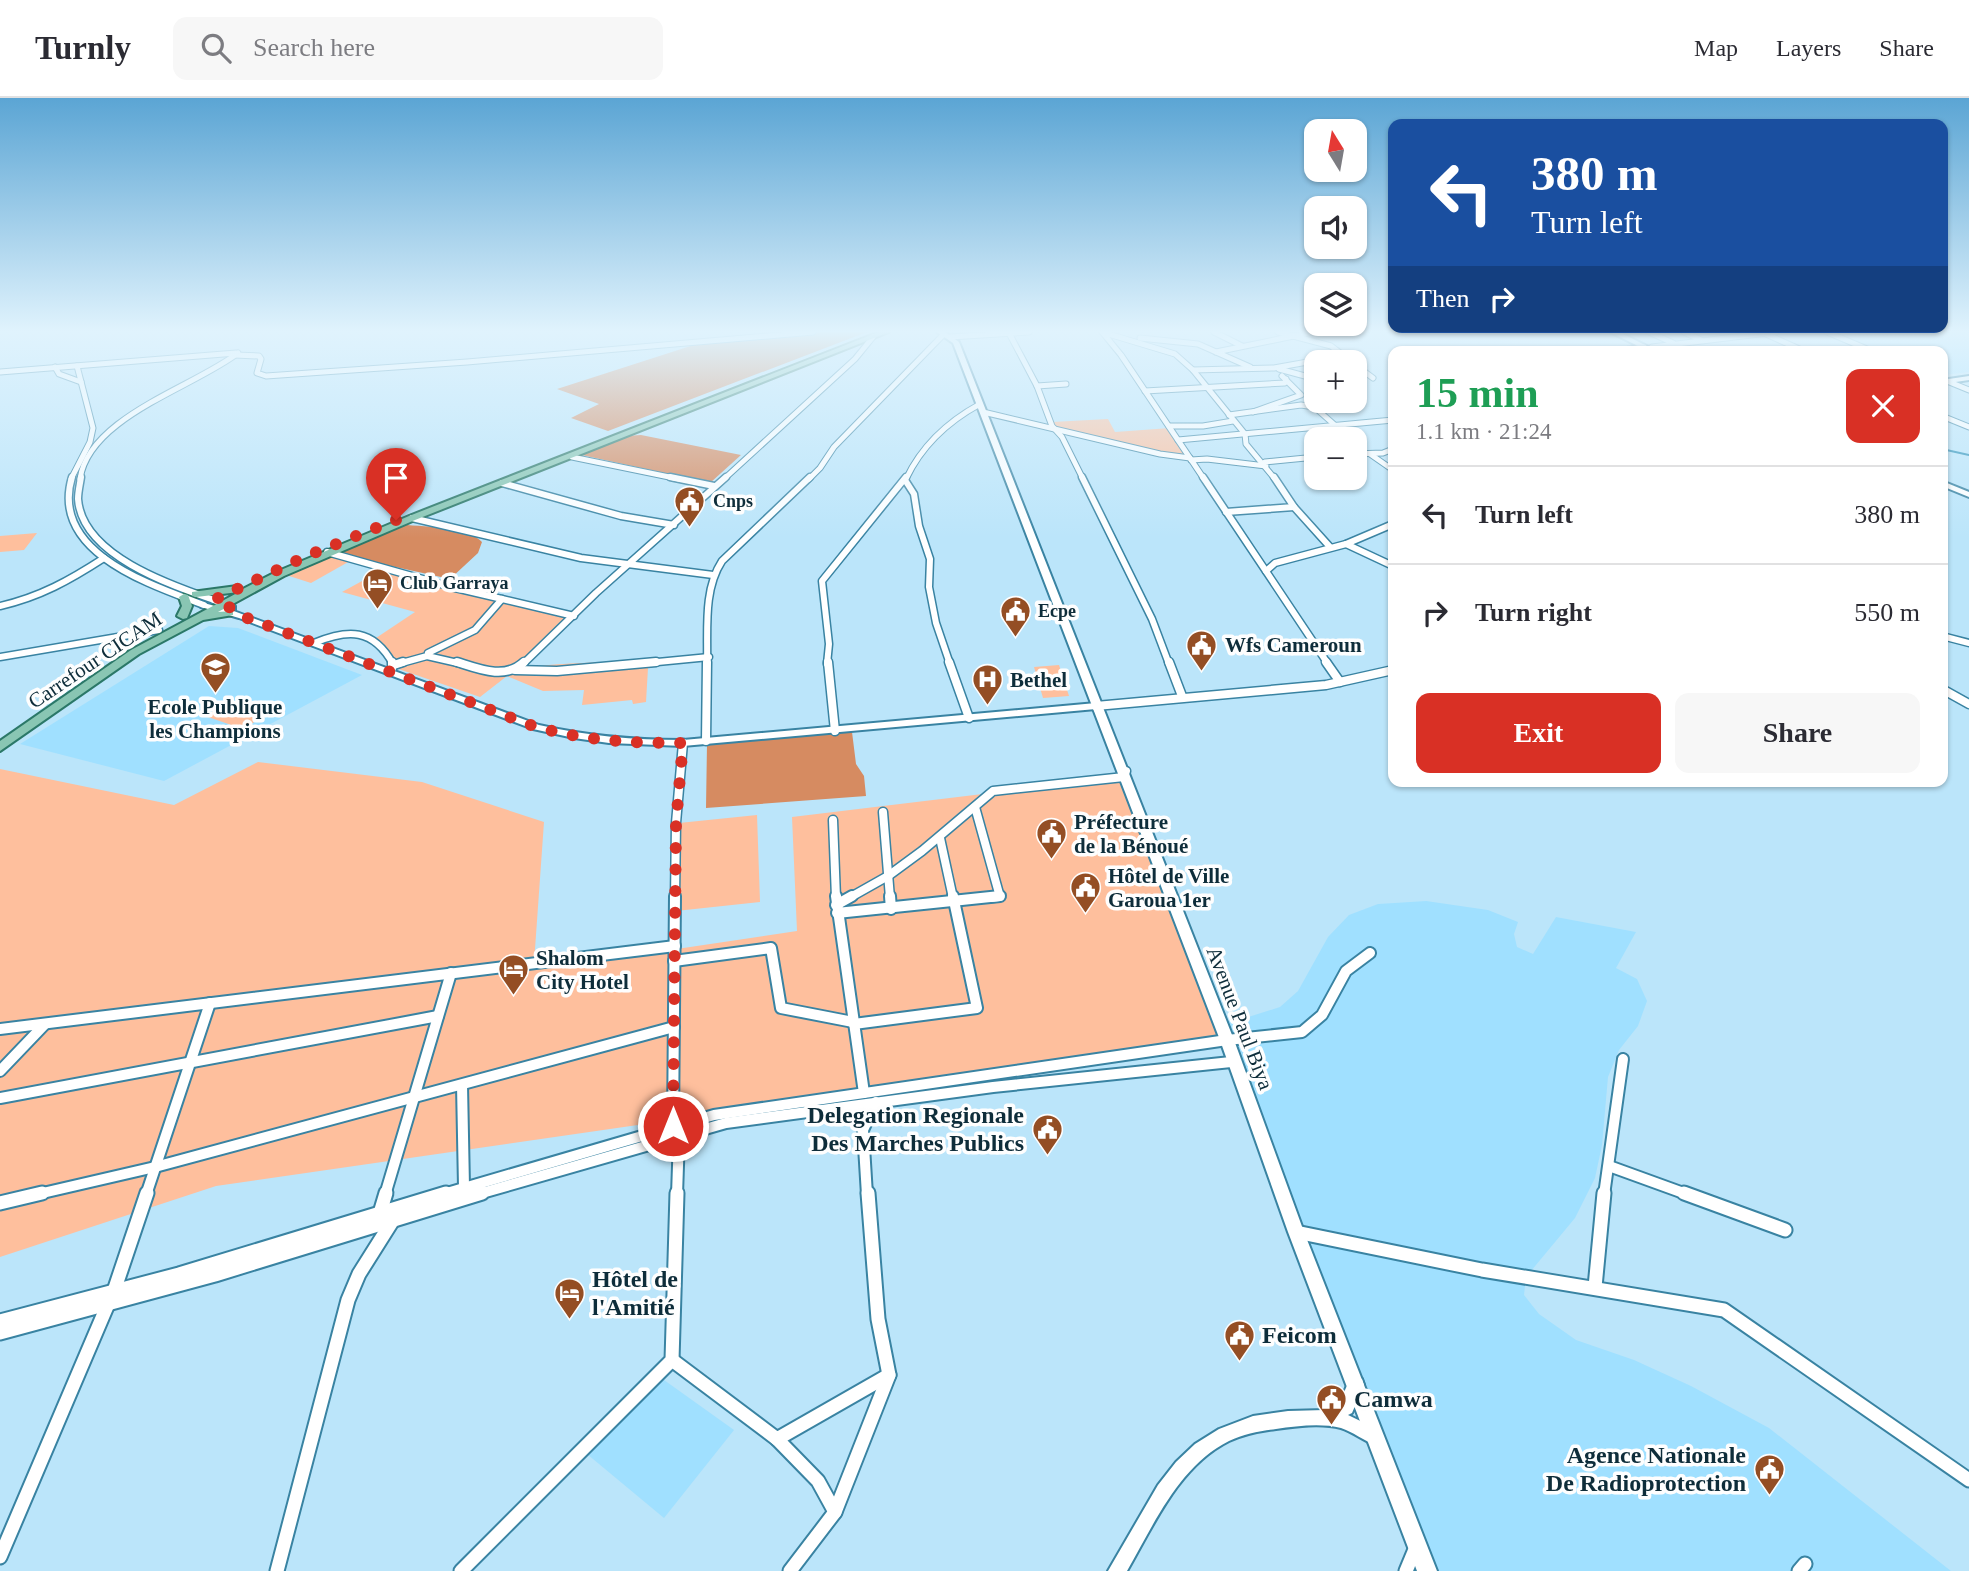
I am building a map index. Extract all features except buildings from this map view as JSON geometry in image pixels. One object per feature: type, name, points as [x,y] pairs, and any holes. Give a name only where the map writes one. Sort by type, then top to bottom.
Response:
[{"type":"main road","points":[[0,737],[61,693],[159,630],[187,618],[236,613],[239,591],[337,542],[708,401]]},
{"type":"main road","points":[[187,618],[190,595],[239,591],[327,552],[711,401]]},
{"type":"main road","name":"Avenue Paul Biya","points":[[978,401],[1227,1040],[1296,1232],[1378,1438],[1427,1571]]},
{"type":"main road","points":[[1948,483],[1969,493]]},
{"type":"main road","name":"Carrefour CICAM","points":[[0,747],[187,618],[239,591]]},
{"type":"street","points":[[85,401],[92,433],[74,469],[69,499],[78,530],[93,553],[128,575],[190,595],[314,643],[392,668],[536,727],[571,736],[621,743],[683,743],[835,731],[1182,696],[1285,687],[1307,688],[1361,680],[1388,672]]},
{"type":"street","points":[[159,401],[120,424],[91,451],[80,478],[80,504],[84,520],[107,549],[142,571],[213,604]]},
{"type":"street","points":[[515,670],[536,654],[596,593],[809,401]]},
{"type":"street","points":[[706,741],[708,611],[713,575],[722,561],[820,468],[834,447],[879,401]]},
{"type":"street","points":[[1043,401],[1052,426],[1062,437],[1152,619],[1182,696]]},
{"type":"street","points":[[1152,401],[1340,682]]},
{"type":"street","points":[[1217,401],[1245,434],[1246,443],[1266,466],[1294,507],[1330,547]]},
{"type":"street","points":[[1169,426],[1203,426],[1285,401]]},
{"type":"street","points":[[1253,412],[1304,405]]},
{"type":"street","points":[[835,731],[827,669],[829,644],[822,581],[905,481],[910,468],[938,432],[955,416],[981,408],[1160,454],[1266,466]]},
{"type":"street","points":[[1321,413],[1337,427],[1388,421]]},
{"type":"street","points":[[1948,418],[1969,427]]},
{"type":"street","points":[[1178,440],[1304,430]]},
{"type":"street","points":[[1370,454],[1388,450]]},
{"type":"street","points":[[1370,454],[1388,467]]},
{"type":"street","points":[[572,457],[714,486]]},
{"type":"street","points":[[1266,466],[1265,462],[1304,458]]},
{"type":"street","points":[[905,481],[914,494],[919,526],[930,559],[929,587],[936,623],[969,718]]},
{"type":"street","points":[[502,484],[621,516],[674,525]]},
{"type":"street","points":[[1226,512],[1294,507]]},
{"type":"street","points":[[412,518],[581,558],[713,575]]},
{"type":"street","points":[[1266,571],[1275,563],[1346,544],[1388,526]]},
{"type":"street","points":[[1346,544],[1388,564]]},
{"type":"street","points":[[93,553],[107,549]]},
{"type":"street","points":[[327,552],[574,616]]},
{"type":"street","points":[[0,606],[27,600],[59,587],[104,558]]},
{"type":"street","points":[[392,668],[475,630],[502,599]]},
{"type":"street","points":[[0,657],[159,630]]},
{"type":"street","points":[[314,643],[342,631],[357,632],[383,650],[392,668]]},
{"type":"street","points":[[1948,638],[1969,643]]},
{"type":"street","points":[[423,655],[442,657],[489,672],[557,671],[709,657]]},
{"type":"street","points":[[1948,692],[1969,704]]},
{"type":"street","points":[[461,1571],[672,1360],[676,1131],[676,823],[683,743]]},
{"type":"street","points":[[837,909],[940,838],[993,791],[1125,777]]},
{"type":"street","points":[[837,909],[891,909],[1000,897],[975,807]]},
{"type":"street","points":[[883,812],[891,909]]},
{"type":"street","points":[[833,820],[837,909],[864,1093]]},
{"type":"street","points":[[674,961],[771,948],[781,1009],[853,1023],[977,1008],[952,904],[940,838]]},
{"type":"street","points":[[0,1030],[675,946]]},
{"type":"street","points":[[386,1216],[676,1131],[714,1115],[1227,1040],[1302,1032],[1313,1027],[1345,968],[1370,953]]},
{"type":"street","points":[[278,1571],[348,1300],[386,1216],[451,973]]},
{"type":"street","points":[[0,1557],[111,1297],[210,1003]]},
{"type":"street","points":[[0,1098],[438,1016]]},
{"type":"street","points":[[0,1071],[45,1024]]},
{"type":"street","points":[[0,1203],[155,1167],[674,1027]]},
{"type":"street","points":[[1595,1287],[1599,1223],[1623,1059]]},
{"type":"street","points":[[0,1321],[215,1275],[464,1187],[676,1131],[876,1102],[1127,1071],[1231,1062]]},
{"type":"street","points":[[462,1085],[464,1187]]},
{"type":"street","points":[[863,1130],[876,1102]]},
{"type":"street","points":[[790,1571],[835,1512],[889,1375],[878,1319],[867,1212],[868,1177],[863,1130],[858,1120],[838,1108]]},
{"type":"street","points":[[1609,1166],[1786,1230]]},
{"type":"street","points":[[1296,1232],[1482,1270],[1724,1310],[1969,1480]]},
{"type":"street","points":[[0,1333],[111,1297]]},
{"type":"street","points":[[672,1360],[777,1439],[819,1481],[835,1512]]},
{"type":"street","points":[[777,1439],[889,1375]]},
{"type":"street","points":[[1331,1416],[1346,1407],[1356,1385]]},
{"type":"street","points":[[1117,1571],[1165,1490],[1197,1450],[1212,1440],[1244,1427],[1279,1420],[1331,1416],[1358,1426],[1378,1438]]},
{"type":"street","points":[[1406,1571],[1416,1545]]},
{"type":"shaded area","points":[[590,401],[687,401],[608,431],[571,418],[599,404]]},
{"type":"shaded area","points":[[1108,419],[1115,432],[1170,428],[1190,458],[1052,427],[1052,422]]},
{"type":"shaded area","points":[[641,435],[741,455],[710,483],[577,454],[626,436]]},
{"type":"shaded area","points":[[398,524],[455,530],[482,542],[478,553],[450,579],[332,553]]},
{"type":"shaded area","points":[[37,533],[24,550],[0,552],[0,536]]},
{"type":"shaded area","points":[[328,554],[350,561],[311,583],[283,574]]},
{"type":"shaded area","points":[[384,569],[569,615],[538,649],[512,669],[581,663],[619,663],[648,668],[646,702],[633,704],[632,700],[582,705],[584,690],[543,691],[507,676],[480,697],[387,665],[389,661],[373,640],[415,612],[342,592]]},
{"type":"shaded area","name":"Ecole Publique les Champions","points":[[209,626],[238,628],[362,675],[164,781],[20,744]]},
{"type":"shaded area","points":[[1059,665],[1069,696],[1043,698],[1034,667]]},
{"type":"shaded area","points":[[230,701],[267,714],[243,729],[205,716]]},
{"type":"shaded area","points":[[852,732],[856,764],[864,776],[866,796],[706,808],[707,744]]},
{"type":"shaded area","points":[[258,762],[422,782],[544,822],[534,963],[670,950],[797,931],[792,817],[1124,777],[1227,1040],[216,1186],[0,1257],[0,769],[174,805]]},
{"type":"shaded area","points":[[757,815],[760,902],[676,911],[679,823]]},
{"type":"shaded area","points":[[1426,901],[1488,910],[1518,922],[1514,934],[1517,947],[1533,954],[1556,917],[1636,932],[1616,968],[1637,979],[1647,1001],[1638,1026],[1619,1050],[1608,1077],[1602,1145],[1595,1178],[1575,1218],[1526,1277],[1524,1295],[1539,1314],[1576,1340],[1634,1360],[1691,1386],[1769,1428],[1951,1571],[1427,1571],[1220,1022],[1242,1019],[1280,1007],[1298,991],[1328,937],[1349,915],[1378,904]]},
{"type":"shaded area","points":[[657,1375],[734,1430],[664,1518],[581,1449]]},
{"type":"waterway","points":[[1948,450],[1969,455]]},
{"type":"place","name":"Cnps","points":[[690,528]]},
{"type":"place","name":"Club Garraya","points":[[377,610]]},
{"type":"place","name":"Ecpe","points":[[1015,638]]},
{"type":"place","name":"Wfs Cameroun","points":[[1202,672]]},
{"type":"place","name":"Ecole Publique les Champions","points":[[215,694]]},
{"type":"place","name":"Bethel","points":[[987,707]]},
{"type":"place","name":"Préfecture de la Bénoué","points":[[1051,861]]},
{"type":"place","name":"Hôtel de Ville Garoua 1er","points":[[1085,915]]},
{"type":"place","name":"Shalom City Hotel","points":[[513,997]]},
{"type":"place","name":"Delegation Regionale Des Marches Publics","points":[[1047,1156]]},
{"type":"place","name":"Hôtel de l'Amitié","points":[[569,1320]]},
{"type":"place","name":"Feicom","points":[[1239,1362]]},
{"type":"place","name":"Camwa","points":[[1331,1426]]},
{"type":"place","name":"Agence Nationale De Radioprotection","points":[[1769,1496]]},
{"type":"route","points":[[396,520],[337,542],[214,600],[242,616],[536,727],[583,739],[621,743],[683,743],[676,823],[673,1126]]}]
